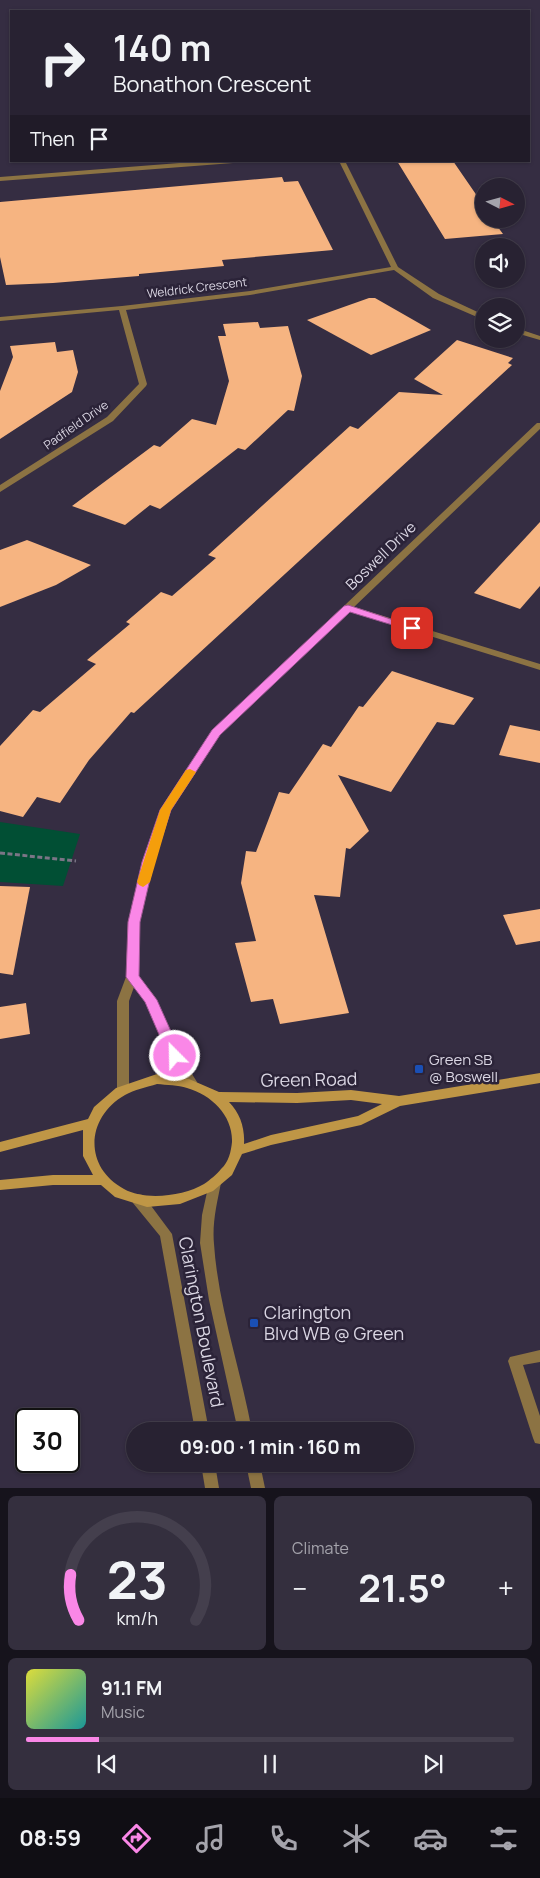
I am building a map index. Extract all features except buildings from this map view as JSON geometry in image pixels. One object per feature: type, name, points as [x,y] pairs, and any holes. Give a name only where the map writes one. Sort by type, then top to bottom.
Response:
[{"type":"street","points":[[0,179],[220,162]]},
{"type":"street","points":[[342,162],[394,268],[436,296],[475,314]]},
{"type":"street","name":"Weldrick Crescent","points":[[0,319],[122,308],[250,293],[394,268]]},
{"type":"street","name":"Padfield Drive","points":[[0,489],[110,419],[143,384],[122,308]]},
{"type":"street","points":[[525,333],[540,338]]},
{"type":"street","name":"Boswell Drive","points":[[123,1089],[123,1001],[132,977],[134,922],[148,862],[166,810],[216,733],[540,425]]},
{"type":"street","points":[[348,608],[540,668]]},
{"type":"street","points":[[132,977],[151,1000],[175,1056],[191,1082]]},
{"type":"street","name":"Green Road","points":[[218,1097],[297,1098],[351,1095],[399,1100],[540,1078]]},
{"type":"street","points":[[157,1079],[191,1082],[218,1097],[227,1106],[236,1122],[239,1140],[237,1151],[225,1174],[215,1183],[198,1193],[179,1200],[158,1201],[138,1199],[118,1192],[102,1180],[93,1168],[87,1153],[86,1138],[97,1110],[123,1089],[157,1079]]},
{"type":"street","name":"Green Road","points":[[237,1151],[279,1138],[361,1120],[399,1100]]},
{"type":"street","points":[[0,1147],[90,1124]]},
{"type":"street","points":[[0,1185],[54,1180],[102,1180]]},
{"type":"street","name":"Clarington Boulevard","points":[[215,1183],[208,1214],[208,1243],[216,1300],[243,1422]]},
{"type":"street","name":"Clarington Boulevard","points":[[138,1199],[166,1234],[200,1422]]},
{"type":"street","points":[[540,1356],[515,1361],[540,1438]]},
{"type":"street","points":[[209,1472],[212,1488]]},
{"type":"street","points":[[254,1472],[258,1488]]},
{"type":"path","points":[[0,853],[76,861]]},
{"type":"green space","points":[[0,822],[80,834],[63,886],[0,882]]},
{"type":"slow traffic","points":[[143,882],[166,810],[190,772]]},
{"type":"place","name":"Green SB @ Boswell","points":[[419,1069]]},
{"type":"place","name":"Clarington Blvd WB @ Green","points":[[254,1323]]},
{"type":"route","points":[[175,1056],[151,1000],[132,977],[134,922],[148,862],[166,810],[216,733],[348,608],[412,628]]}]
